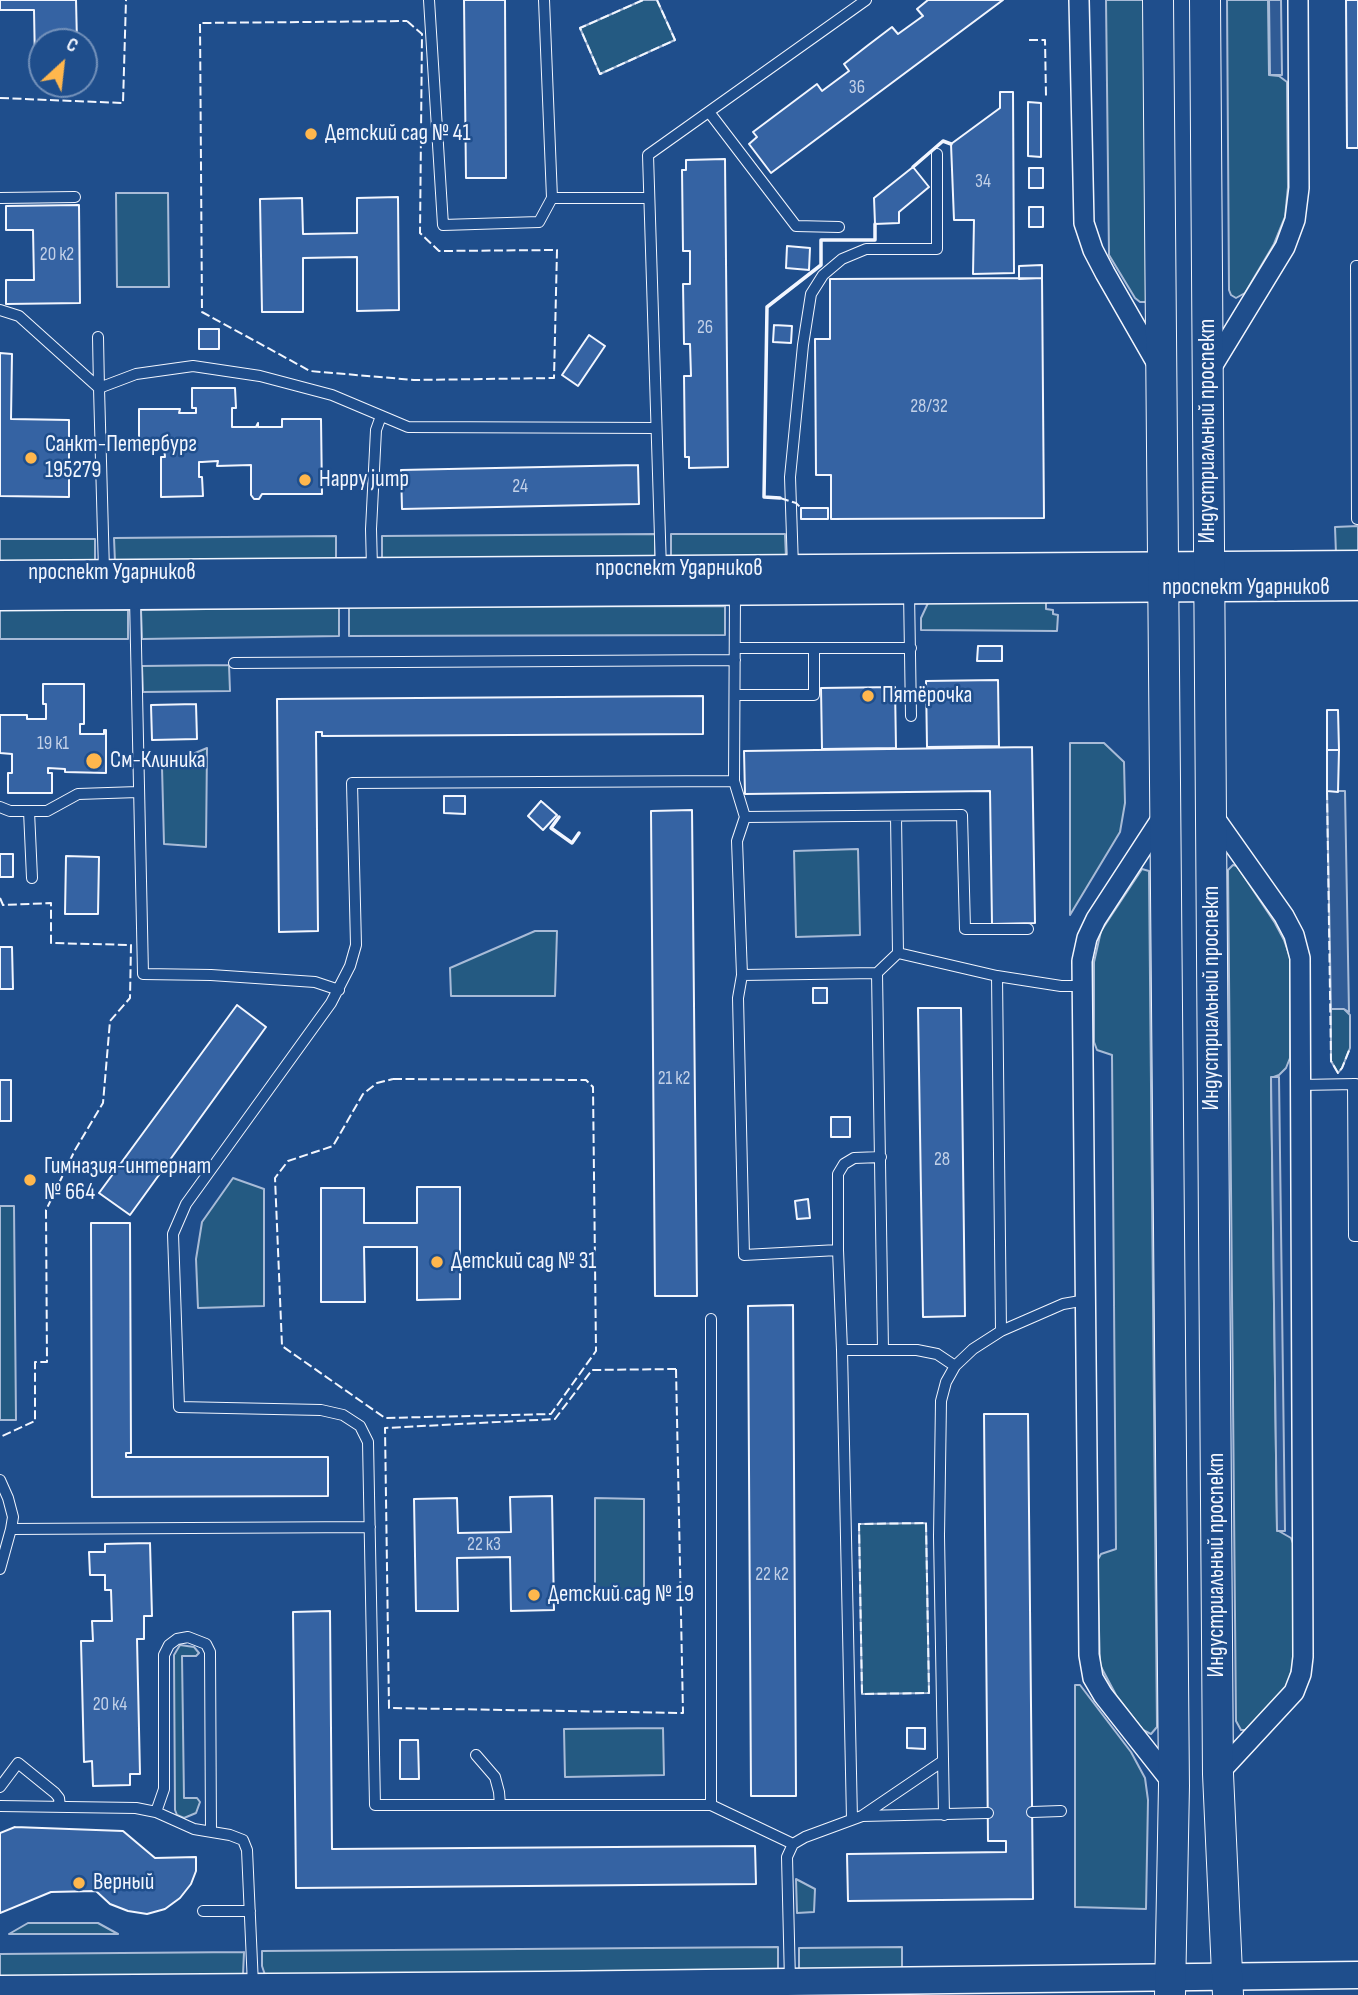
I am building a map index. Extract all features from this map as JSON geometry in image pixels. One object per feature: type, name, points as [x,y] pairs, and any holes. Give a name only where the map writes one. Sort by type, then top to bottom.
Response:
[{"type":"main road","name":"Индустриальный проспект","points":[[1158,0],[1174,1785],[1170,1986]]},
{"type":"main road","name":"Индустриальный проспект","points":[[1205,0],[1218,1774],[1228,1985]]},
{"type":"street","points":[[1079,0],[1084,223],[1093,250],[1161,372]]},
{"type":"street","points":[[1208,374],[1285,247],[1294,220],[1299,188],[1298,0]]},
{"type":"street","name":"проспект Ударников","points":[[0,574],[105,585],[135,585],[1163,577],[1358,564]]},
{"type":"street","name":"проспект Ударников","points":[[1209,576],[1358,587]]},
{"type":"street","name":"проспект Ударников","points":[[0,597],[105,585]]},
{"type":"street","points":[[1166,812],[1096,919],[1087,938],[1082,961],[1089,1655],[1093,1678],[1103,1695],[1174,1785]]},
{"type":"street","points":[[1211,813],[1284,916],[1294,935],[1300,958],[1303,1657],[1301,1674],[1294,1692],[1218,1774]]},
{"type":"street","points":[[0,1989],[253,1991],[1170,1986],[1228,1985],[1358,1975]]},
{"type":"lane","points":[[429,0],[443,225],[539,222],[552,198],[544,0]]},
{"type":"lane","points":[[661,581],[648,155],[866,0]]},
{"type":"lane","points":[[709,112],[796,226],[839,228]]},
{"type":"lane","points":[[794,580],[790,477],[803,345],[811,294],[823,275],[842,259],[866,249],[937,249],[937,154]]},
{"type":"lane","points":[[0,198],[75,197]]},
{"type":"lane","points":[[552,198],[649,198]]},
{"type":"lane","points":[[1357,519],[1358,265]]},
{"type":"lane","points":[[0,310],[19,316],[99,388]]},
{"type":"lane","points":[[97,337],[105,585]]},
{"type":"lane","points":[[99,388],[136,373],[192,366],[260,376],[332,395],[408,427],[656,428]]},
{"type":"lane","points":[[373,582],[371,529],[375,442],[381,416]]},
{"type":"lane","points":[[909,579],[912,716]]},
{"type":"lane","points":[[735,580],[734,781],[745,817],[737,841],[742,975],[738,998],[744,1255],[838,1250]]},
{"type":"lane","points":[[135,585],[143,974],[211,975],[315,982],[340,990]]},
{"type":"lane","points":[[735,648],[911,648]]},
{"type":"lane","points":[[736,695],[814,695],[814,649]]},
{"type":"lane","points":[[234,663],[735,660]]},
{"type":"lane","points":[[734,781],[352,783],[356,945],[340,990],[179,1216],[173,1234],[178,1407],[321,1410],[344,1415],[360,1426],[368,1442],[375,1805],[711,1805],[793,1844]]},
{"type":"lane","points":[[0,807],[10,811],[47,811],[78,794],[138,792]]},
{"type":"lane","points":[[29,811],[32,878]]},
{"type":"lane","points":[[742,975],[877,973],[898,953],[896,816]]},
{"type":"lane","points":[[745,817],[962,816],[965,929],[1028,929]]},
{"type":"lane","points":[[898,953],[997,976],[1061,986],[1083,986]]},
{"type":"lane","points":[[877,973],[883,1350]]},
{"type":"lane","points":[[997,976],[1001,1331]]},
{"type":"lane","points":[[1300,1085],[1355,1084],[1354,1236],[1358,1236]]},
{"type":"lane","points":[[857,1818],[838,1250],[838,1174],[844,1164],[855,1158],[881,1157]]},
{"type":"lane","points":[[944,1815],[939,1536],[941,1401],[946,1382],[955,1366],[973,1349],[1001,1331],[1063,1304],[1086,1300]]},
{"type":"lane","points":[[710,1319],[711,1805]]},
{"type":"lane","points":[[842,1350],[917,1350],[937,1354],[955,1366]]},
{"type":"lane","points":[[0,1480],[12,1517],[0,1569]]},
{"type":"lane","points":[[11,1529],[370,1527]]},
{"type":"lane","points":[[156,1812],[164,1789],[164,1654],[169,1645],[177,1639],[188,1637],[206,1644],[209,1652],[211,1832]]},
{"type":"lane","points":[[477,1755],[495,1777],[500,1805]]},
{"type":"lane","points":[[790,1989],[788,1857],[793,1844],[857,1818],[943,1761]]},
{"type":"lane","points":[[0,1787],[18,1763],[55,1793],[60,1807]]},
{"type":"lane","points":[[0,1806],[136,1808],[243,1840],[247,1850],[253,1991]]},
{"type":"lane","points":[[1032,1812],[1061,1811]]},
{"type":"lane","points":[[857,1818],[988,1813]]},
{"type":"lane","points":[[203,1911],[250,1911]]},
{"type":"shaded area","points":[[643,0],[657,0],[675,40],[600,74],[580,28]]},
{"type":"shaded area","points":[[1106,0],[1148,0],[1149,298],[1145,302],[1135,298],[1109,255]]},
{"type":"shaded area","points":[[1227,0],[1268,0],[1269,75],[1279,76],[1287,82],[1288,187],[1285,217],[1274,244],[1245,293],[1236,298],[1229,290]]},
{"type":"shaded area","points":[[1269,0],[1281,0],[1282,75],[1270,75]]},
{"type":"shaded area","points":[[116,193],[168,193],[169,287],[117,287]]},
{"type":"shaded area","points":[[1358,526],[1358,553],[1336,554],[1335,527]]},
{"type":"shaded area","points":[[655,534],[655,559],[382,560],[382,536]]},
{"type":"shaded area","points":[[671,534],[785,534],[786,558],[671,558]]},
{"type":"shaded area","points":[[336,536],[336,560],[115,562],[114,538]]},
{"type":"shaded area","points":[[0,539],[95,539],[95,564],[0,564]]},
{"type":"shaded area","points":[[1046,600],[1046,609],[1053,610],[1053,614],[1058,615],[1057,631],[921,630],[921,618],[929,601]]},
{"type":"shaded area","points":[[725,606],[725,635],[349,636],[349,607]]},
{"type":"shaded area","points":[[339,607],[339,636],[142,639],[141,610]]},
{"type":"shaded area","points":[[0,610],[128,610],[128,639],[0,639]]},
{"type":"shaded area","points":[[229,665],[230,691],[143,692],[142,666]]},
{"type":"shaded area","points":[[1070,743],[1104,743],[1124,762],[1125,803],[1120,832],[1070,915]]},
{"type":"shaded area","points":[[207,748],[206,847],[164,844],[162,767]]},
{"type":"shaded area","points":[[1327,791],[1345,791],[1349,1012],[1344,1009],[1331,1009]]},
{"type":"shaded area","points":[[858,849],[860,935],[796,937],[794,851]]},
{"type":"shaded area","points":[[1233,865],[1237,866],[1275,923],[1290,957],[1290,1058],[1286,1068],[1271,1078],[1277,1530],[1291,1538],[1294,1546],[1295,1656],[1288,1685],[1246,1730],[1241,1730],[1236,1721],[1228,870]]},
{"type":"shaded area","points":[[1142,869],[1149,871],[1157,1727],[1151,1734],[1143,1730],[1116,1695],[1100,1665],[1097,1561],[1101,1554],[1116,1549],[1112,1055],[1097,1050],[1094,1042],[1094,962],[1101,931]]},
{"type":"shaded area","points":[[535,931],[557,931],[555,996],[451,996],[450,968]]},
{"type":"shaded area","points":[[1331,1009],[1344,1009],[1350,1015],[1350,1048],[1338,1073],[1331,1061]]},
{"type":"shaded area","points":[[1271,1077],[1279,1077],[1285,1531],[1277,1531]]},
{"type":"shaded area","points":[[233,1178],[264,1189],[264,1306],[198,1308],[196,1259],[202,1222]]},
{"type":"shaded area","points":[[0,1206],[14,1206],[16,1420],[0,1420]]},
{"type":"shaded area","points":[[595,1498],[644,1499],[644,1598],[595,1598]]},
{"type":"shaded area","points":[[926,1523],[929,1693],[862,1694],[859,1524]]},
{"type":"shaded area","points":[[180,1645],[194,1647],[199,1653],[196,1656],[182,1656],[184,1798],[197,1798],[200,1802],[196,1813],[184,1818],[177,1815],[175,1810],[174,1655]]},
{"type":"shaded area","points":[[1075,1685],[1080,1685],[1131,1752],[1145,1778],[1148,1800],[1146,1909],[1075,1907]]},
{"type":"shaded area","points":[[663,1728],[664,1775],[565,1777],[564,1729]]},
{"type":"shaded area","points":[[796,1879],[815,1889],[814,1912],[797,1913]]},
{"type":"shaded area","points":[[28,1923],[98,1923],[118,1934],[9,1934]]},
{"type":"shaded area","points":[[778,1947],[778,1970],[265,1975],[262,1966],[262,1951]]},
{"type":"shaded area","points":[[902,1947],[902,1969],[799,1970],[799,1948]]},
{"type":"shaded area","points":[[244,1952],[243,1975],[0,1977],[0,1954]]},
{"type":"building","points":[[0,0],[76,0],[77,28],[34,28],[34,10],[0,10]]},
{"type":"building","points":[[464,0],[505,0],[506,178],[466,178]]},
{"type":"building","points":[[928,0],[1003,0],[771,173],[749,144],[757,137],[753,132],[817,84],[822,91],[849,71],[844,64],[892,27],[898,34],[923,16],[917,9]]},
{"type":"building","points":[[1346,0],[1358,0],[1358,148],[1347,148]]},
{"type":"building","points":[[1000,92],[1013,92],[1014,273],[973,274],[974,220],[954,220],[951,144],[1000,108]]},
{"type":"building","points":[[1028,102],[1041,103],[1041,157],[1028,156]]},
{"type":"building","points":[[725,159],[728,467],[689,468],[689,457],[685,457],[684,376],[691,376],[690,344],[684,344],[683,284],[690,284],[690,251],[683,251],[682,170],[686,170],[686,160]]},
{"type":"building","points":[[913,167],[929,187],[899,212],[899,223],[875,224],[874,198]]},
{"type":"building","points":[[1029,168],[1043,168],[1043,188],[1029,188]]},
{"type":"building","points":[[398,197],[399,310],[357,311],[357,257],[303,258],[303,312],[262,312],[260,199],[302,198],[303,234],[357,233],[357,198]]},
{"type":"building","points":[[79,205],[80,303],[6,304],[6,280],[34,280],[33,230],[6,230],[6,206]]},
{"type":"building","points":[[1029,207],[1043,207],[1043,227],[1029,227]]},
{"type":"building","points":[[787,246],[810,248],[809,270],[786,268]]},
{"type":"building","points":[[1042,265],[1042,278],[1019,279],[1019,266]]},
{"type":"building","points":[[1042,278],[1044,518],[831,519],[831,475],[816,475],[815,339],[830,339],[830,279]]},
{"type":"building","points":[[774,325],[792,326],[791,343],[773,342]]},
{"type":"building","points":[[199,329],[219,329],[219,349],[199,349]]},
{"type":"building","points":[[589,335],[605,346],[578,386],[562,375]]},
{"type":"building","points":[[0,353],[12,354],[11,419],[69,420],[69,497],[0,496]]},
{"type":"building","points":[[192,388],[235,388],[236,408],[232,408],[232,427],[256,427],[258,423],[258,427],[282,427],[282,419],[321,419],[322,494],[262,494],[259,499],[254,499],[251,495],[251,465],[217,466],[218,461],[199,462],[203,496],[161,497],[161,457],[165,457],[164,447],[141,448],[139,452],[139,409],[180,409],[179,413],[196,413],[196,408],[192,408]]},
{"type":"building","points":[[638,465],[639,504],[402,509],[401,470]]},
{"type":"building","points":[[801,508],[828,508],[828,519],[801,519]]},
{"type":"building","points":[[978,646],[1002,646],[1002,661],[977,661]]},
{"type":"building","points":[[998,680],[999,746],[927,747],[926,681]]},
{"type":"building","points":[[43,684],[84,684],[84,724],[80,724],[80,734],[104,734],[106,730],[106,773],[65,772],[65,769],[48,768],[48,773],[52,773],[52,793],[8,793],[12,754],[0,753],[0,715],[27,715],[27,719],[46,719]]},
{"type":"building","points":[[895,687],[896,748],[822,749],[821,688]]},
{"type":"building","points":[[703,696],[703,734],[322,736],[322,732],[316,732],[318,931],[279,932],[277,699]]},
{"type":"building","points":[[196,704],[197,739],[152,740],[151,705]]},
{"type":"building","points":[[1327,710],[1338,710],[1339,750],[1327,750]]},
{"type":"building","points":[[1032,747],[1035,923],[992,924],[990,791],[745,794],[744,751]]},
{"type":"building","points":[[1327,750],[1339,750],[1338,792],[1327,791]]},
{"type":"building","points":[[444,796],[465,796],[465,814],[444,813]]},
{"type":"building","points":[[541,801],[557,815],[543,830],[528,816]]},
{"type":"building","points":[[692,810],[697,1296],[655,1296],[651,811]]},
{"type":"building","points":[[0,854],[13,854],[13,877],[0,877]]},
{"type":"building","points":[[66,856],[99,857],[98,914],[65,914]]},
{"type":"building","points":[[0,947],[12,947],[13,989],[0,989]]},
{"type":"building","points":[[813,988],[827,988],[827,1003],[813,1003]]},
{"type":"building","points":[[237,1005],[266,1027],[130,1215],[99,1193]]},
{"type":"building","points":[[918,1008],[961,1008],[965,1316],[923,1317]]},
{"type":"building","points":[[0,1080],[11,1080],[11,1121],[0,1121]]},
{"type":"building","points":[[831,1117],[850,1117],[850,1137],[831,1137]]},
{"type":"building","points":[[417,1187],[460,1187],[460,1299],[417,1300],[417,1247],[364,1247],[365,1302],[321,1302],[321,1188],[364,1188],[364,1223],[417,1223]]},
{"type":"building","points":[[808,1199],[810,1218],[797,1219],[795,1201]]},
{"type":"building","points":[[91,1223],[130,1223],[131,1453],[126,1453],[126,1457],[328,1457],[328,1496],[92,1497]]},
{"type":"building","points":[[793,1305],[796,1796],[751,1796],[748,1306]]},
{"type":"building","points":[[984,1414],[1028,1414],[1033,1899],[848,1901],[847,1854],[1006,1852],[1006,1841],[988,1841]]},
{"type":"building","points":[[552,1496],[554,1610],[511,1611],[510,1557],[457,1558],[458,1611],[416,1611],[414,1499],[457,1498],[458,1533],[511,1532],[510,1497]]},
{"type":"building","points":[[150,1543],[152,1616],[144,1616],[144,1639],[137,1639],[140,1774],[130,1774],[130,1785],[93,1786],[92,1761],[84,1762],[81,1641],[93,1641],[92,1621],[112,1621],[111,1590],[105,1590],[105,1575],[90,1575],[89,1552],[105,1552],[105,1544]]},
{"type":"building","points":[[330,1611],[332,1849],[755,1846],[756,1884],[296,1888],[293,1612]]},
{"type":"building","points":[[907,1728],[925,1728],[925,1749],[907,1748]]},
{"type":"building","points":[[400,1740],[418,1740],[419,1779],[400,1779]]},
{"type":"building","points":[[15,1827],[123,1831],[155,1858],[196,1857],[196,1871],[191,1884],[180,1898],[165,1909],[147,1914],[110,1904],[96,1891],[51,1892],[0,1913],[0,1833]]},
{"type":"fence","points":[[0,98],[123,103],[126,0]]},
{"type":"fence","points":[[643,0],[580,28],[600,74],[675,40],[657,0]]},
{"type":"fence","points":[[407,21],[422,34],[420,233],[439,251],[557,250],[554,378],[414,380],[310,371],[202,312],[200,23],[407,21]]},
{"type":"fence","points":[[1029,40],[1045,40],[1046,96]]},
{"type":"fence","points":[[780,498],[796,503],[801,508]]},
{"type":"fence","points":[[1327,791],[1331,1061],[1338,1073],[1350,1048]]},
{"type":"fence","points":[[0,898],[3,905],[51,903],[51,943],[131,945],[130,998],[110,1021],[103,1103],[75,1150],[46,1210],[47,1362],[35,1362],[35,1421],[0,1437]]},
{"type":"fence","points":[[393,1079],[586,1080],[593,1087],[596,1351],[551,1414],[385,1418],[282,1346],[275,1178],[288,1161],[333,1146],[363,1094],[377,1083],[393,1079]]},
{"type":"fence","points":[[676,1369],[683,1713],[389,1708],[385,1428],[555,1419],[592,1370],[676,1369]]},
{"type":"fence","points":[[926,1523],[929,1693],[862,1694],[859,1524],[926,1523]]},
{"type":"wall","points":[[913,167],[943,141],[951,144]]},
{"type":"wall","points":[[780,498],[764,497],[767,307],[821,265],[821,240],[875,240],[875,224]]},
{"type":"wall","points":[[559,817],[551,828],[572,843],[579,833]]},
{"type":"place","name":"Детский сад № 41","points":[[311,134]]},
{"type":"place","name":"Санкт-Петербург 195279","points":[[31,458]]},
{"type":"place","name":"Happy jump","points":[[305,480]]},
{"type":"place","name":"Пятёрочка","points":[[868,696]]},
{"type":"place","name":"См-Клиника","points":[[94,761]]},
{"type":"place","name":"Гимназия-интернат № 664","points":[[30,1180]]},
{"type":"place","name":"Детский сад № 31","points":[[437,1262]]},
{"type":"place","name":"Детский сад № 19","points":[[534,1595]]},
{"type":"place","name":"Верный","points":[[79,1883]]}]
